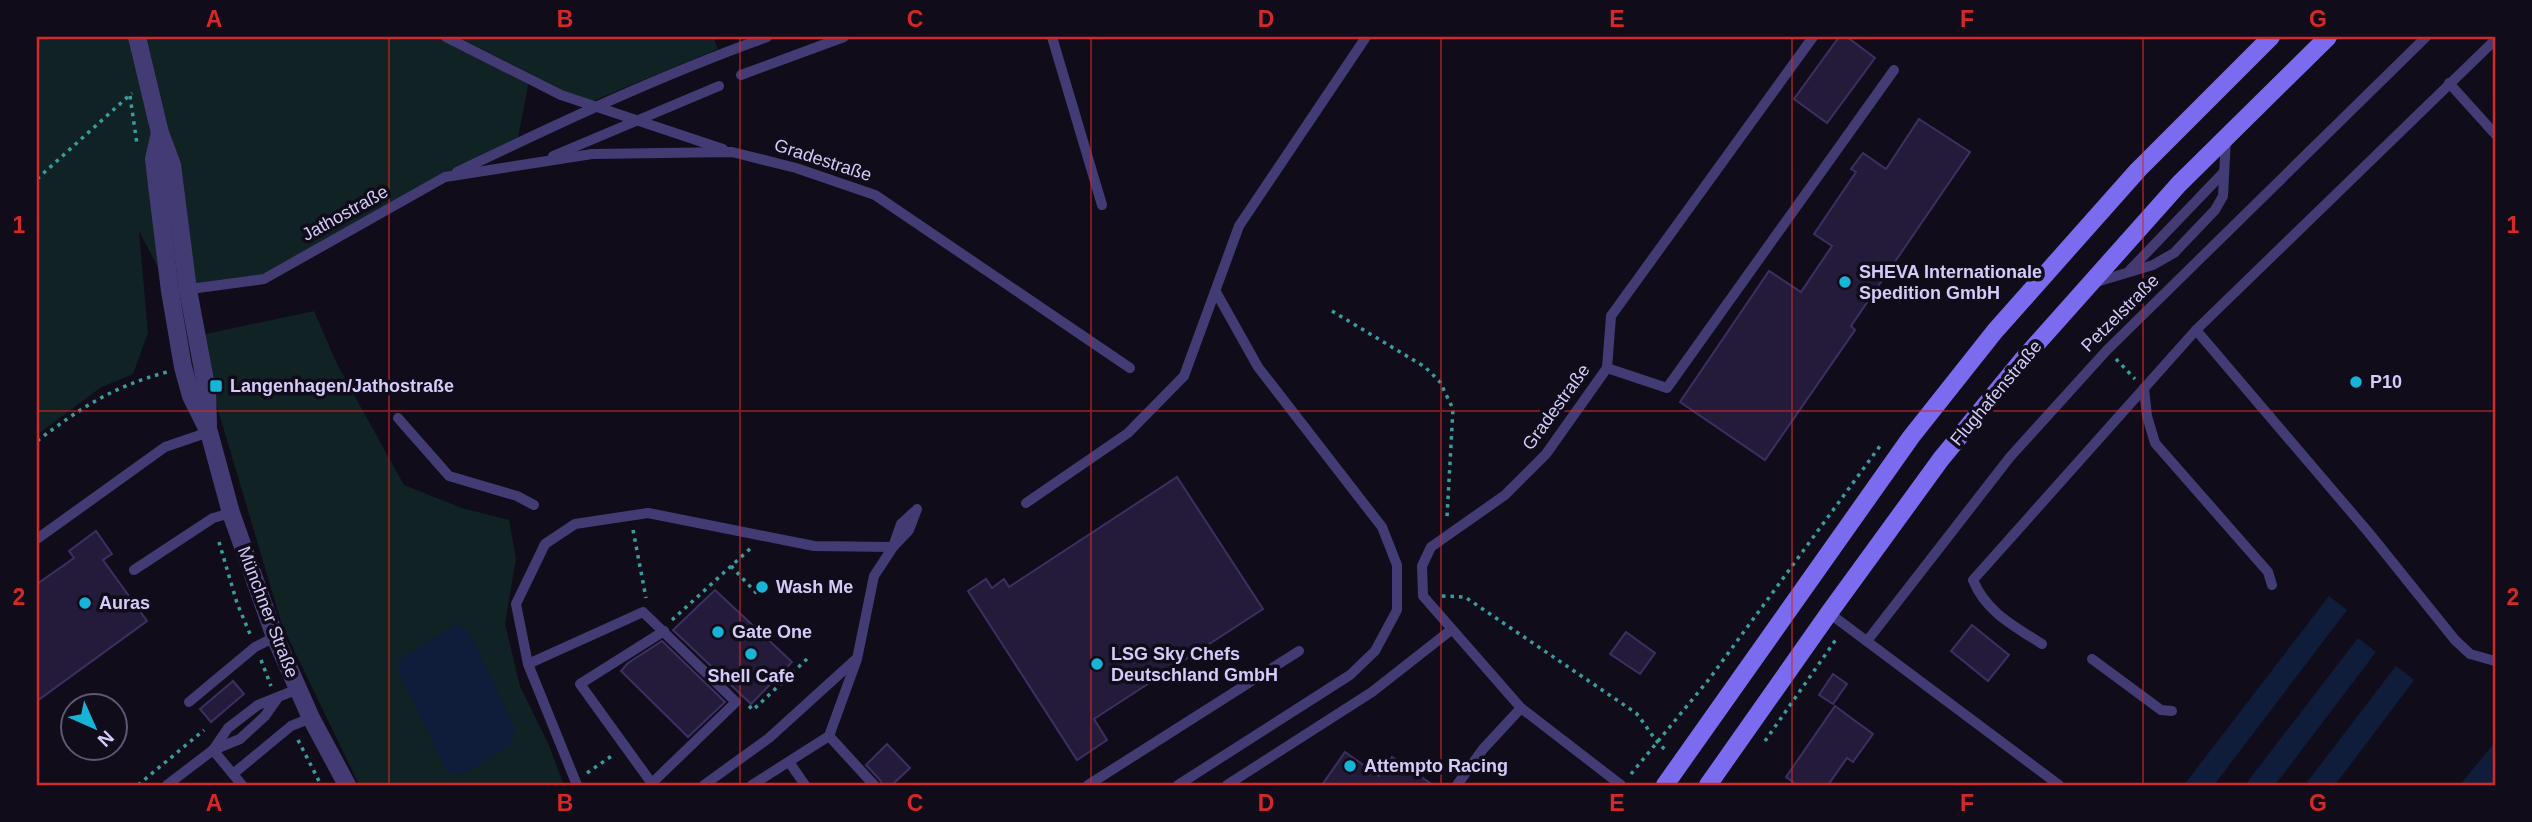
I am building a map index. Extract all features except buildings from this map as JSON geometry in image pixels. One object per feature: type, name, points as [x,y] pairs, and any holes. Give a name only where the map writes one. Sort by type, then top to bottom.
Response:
[{"type":"main road","points":[[1665,785],[1911,437],[1995,331],[2138,170],[2271,37]]},
{"type":"main road","name":"Flughafenstraße","points":[[1708,785],[1829,612],[1941,459],[2024,358],[2087,285],[2226,136],[2328,37]]},
{"type":"street","name":"Münchner Straße","points":[[137,37],[160,133],[154,159],[179,290],[207,391],[209,432]]},
{"type":"street","name":"Münchner Straße","points":[[179,290],[183,367],[191,396],[209,432],[231,513],[275,637],[311,718],[347,785]]},
{"type":"lane","points":[[446,37],[561,95],[732,152]]},
{"type":"lane","points":[[445,177],[594,106],[723,52],[767,37]]},
{"type":"lane","points":[[741,75],[844,37]]},
{"type":"lane","points":[[1052,37],[1102,205]]},
{"type":"lane","points":[[1026,503],[1128,433],[1184,376],[1239,226],[1366,37]]},
{"type":"lane","points":[[1606,368],[1611,316],[1813,37]]},
{"type":"lane","name":"Petzelstraße","points":[[1867,641],[2010,457],[2107,349],[2426,37]]},
{"type":"lane","points":[[2042,644],[2004,619],[1980,598],[1973,580],[2196,330],[2495,40]]},
{"type":"lane","name":"Gradestraße","points":[[1423,596],[1422,566],[1431,547],[1505,495],[1546,454],[1606,368],[1667,388],[1894,69]]},
{"type":"lane","points":[[2449,83],[2495,134]]},
{"type":"lane","points":[[538,163],[719,86]]},
{"type":"lane","points":[[2087,285],[2153,265],[2174,253],[2215,210],[2223,196],[2226,136]]},
{"type":"lane","name":"Gradestraße","points":[[538,163],[592,154],[732,152],[796,168],[875,195],[1130,368]]},
{"type":"lane","name":"Jathostraße","points":[[179,290],[264,279],[445,177],[538,163]]},
{"type":"lane","points":[[2129,272],[2224,172]]},
{"type":"lane","points":[[1178,785],[1350,675],[1375,651],[1397,610],[1396,565],[1382,527],[1258,367],[1216,292]]},
{"type":"lane","points":[[2196,330],[2369,533],[2455,640],[2470,654],[2495,662]]},
{"type":"lane","points":[[2144,388],[2147,416],[2155,443],[2268,572],[2272,585]]},
{"type":"lane","points":[[398,418],[449,476],[517,496],[534,505]]},
{"type":"lane","points":[[37,539],[164,447],[209,432]]},
{"type":"lane","points":[[134,570],[212,518],[231,513]]},
{"type":"lane","points":[[577,785],[528,664],[516,604],[545,544],[575,524],[648,513],[814,546],[893,547],[874,576],[858,659],[829,736],[752,785]]},
{"type":"lane","points":[[1423,596],[1521,708],[1621,785]]},
{"type":"lane","points":[[528,664],[643,612],[663,630],[736,702],[653,784],[580,684],[663,630]]},
{"type":"lane","points":[[1829,612],[2059,785]]},
{"type":"lane","points":[[1227,785],[1373,692],[1451,630]]},
{"type":"lane","points":[[189,702],[255,647],[275,637]]},
{"type":"lane","points":[[1088,785],[1299,651]]},
{"type":"lane","points":[[704,785],[769,738],[858,659]]},
{"type":"lane","points":[[2092,659],[2161,710],[2172,711]]},
{"type":"lane","points":[[167,785],[213,750],[228,728],[258,705],[298,689]]},
{"type":"lane","points":[[1457,785],[1483,749],[1521,708]]},
{"type":"lane","points":[[233,774],[291,726],[311,718]]},
{"type":"lane","points":[[829,736],[874,785]]},
{"type":"lane","points":[[213,750],[242,785]]},
{"type":"lane","points":[[789,762],[805,785]]},
{"type":"path","points":[[37,179],[130,94],[151,89]]},
{"type":"path","points":[[1332,311],[1425,367],[1440,382],[1453,409],[1446,536]]},
{"type":"path","points":[[2107,349],[2144,388]]},
{"type":"path","points":[[37,441],[104,394],[183,367]]},
{"type":"path","points":[[630,516],[648,609]]},
{"type":"path","points":[[663,630],[765,536]]},
{"type":"path","points":[[731,566],[760,597]]},
{"type":"path","points":[[1423,596],[1465,597],[1636,713],[1650,729],[1656,742]]},
{"type":"path","points":[[1763,743],[1846,625]]},
{"type":"path","points":[[744,701],[753,710],[807,658]]},
{"type":"path","points":[[138,785],[204,730]]},
{"type":"path","points":[[1629,777],[1642,759]]},
{"type":"shaded area","points":[[37,37],[446,37],[529,80],[517,143],[264,279],[170,291],[139,231],[148,333],[133,374],[100,388],[37,435]]},
{"type":"shaded area","points":[[458,37],[713,37],[718,49],[593,101],[562,90]]},
{"type":"shaded area","points":[[314,311],[337,364],[404,485],[462,508],[509,520],[516,558],[505,624],[520,686],[548,743],[563,783],[561,785],[359,785],[282,625],[215,400],[205,334]]},
{"type":"water","points":[[2329,596],[2347,610],[2214,785],[2184,785]]},
{"type":"water","points":[[456,624],[468,629],[515,728],[511,745],[464,774],[447,772],[399,674],[398,660]]},
{"type":"water","points":[[2358,638],[2376,652],[2275,785],[2245,785]]},
{"type":"water","points":[[2396,666],[2414,680],[2335,785],[2305,785]]},
{"type":"water","points":[[2495,742],[2495,785],[2460,785]]},
{"type":"place","name":"SHEVA Internationale Spedition GmbH","points":[[1845,282]]},
{"type":"place","name":"P10","points":[[2356,382]]},
{"type":"place","name":"Langenhagen/Jathostraße","points":[[216,386]]},
{"type":"place","name":"Wash Me","points":[[762,587]]},
{"type":"place","name":"Auras","points":[[85,603]]},
{"type":"place","name":"Gate One","points":[[718,632]]},
{"type":"place","name":"Shell Cafe","points":[[751,654]]},
{"type":"place","name":"LSG Sky Chefs Deutschland GmbH","points":[[1097,664]]},
{"type":"place","name":"Attempto Racing","points":[[1350,766]]}]
